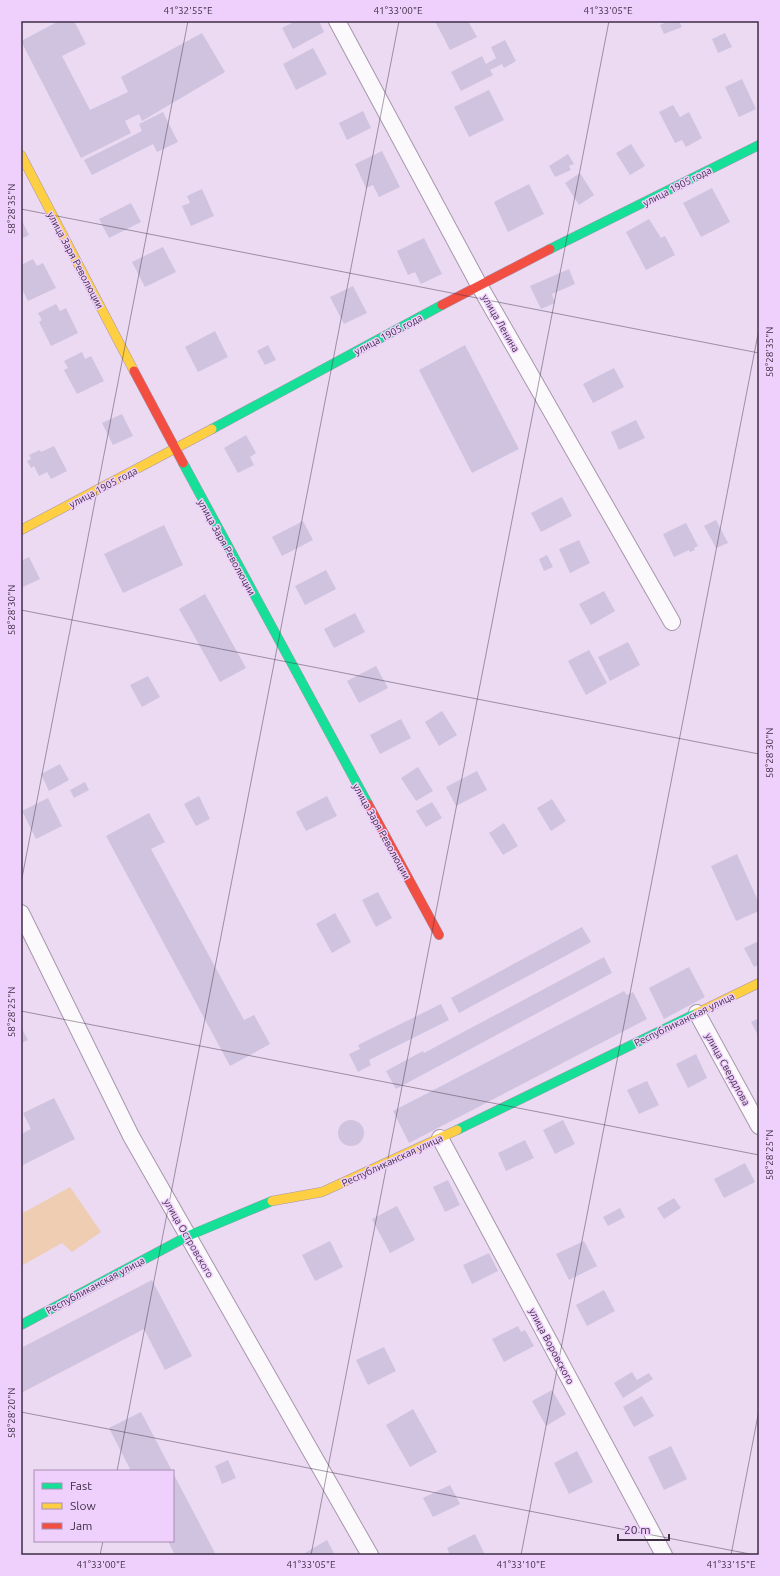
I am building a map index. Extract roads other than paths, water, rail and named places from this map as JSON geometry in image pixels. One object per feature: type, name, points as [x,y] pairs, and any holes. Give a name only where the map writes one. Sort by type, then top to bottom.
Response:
[{"type":"street","name":"улица Ленина","points":[[337,21],[479,286],[672,622]]},
{"type":"street","name":"улица 1905 года","points":[[21,530],[175,450],[479,286],[759,145]]},
{"type":"street","name":"улица Заря Революции","points":[[21,155],[175,450],[439,936]]},
{"type":"street","name":"улица Островского","points":[[21,914],[131,1136],[370,1555]]},
{"type":"street","name":"Республиканская улица","points":[[21,1325],[188,1236],[267,1202],[322,1192],[440,1138],[759,983]]},
{"type":"street","name":"улица Свердлова","points":[[698,1013],[759,1126]]},
{"type":"street","name":"улица Воровского","points":[[440,1138],[664,1555]]}]
